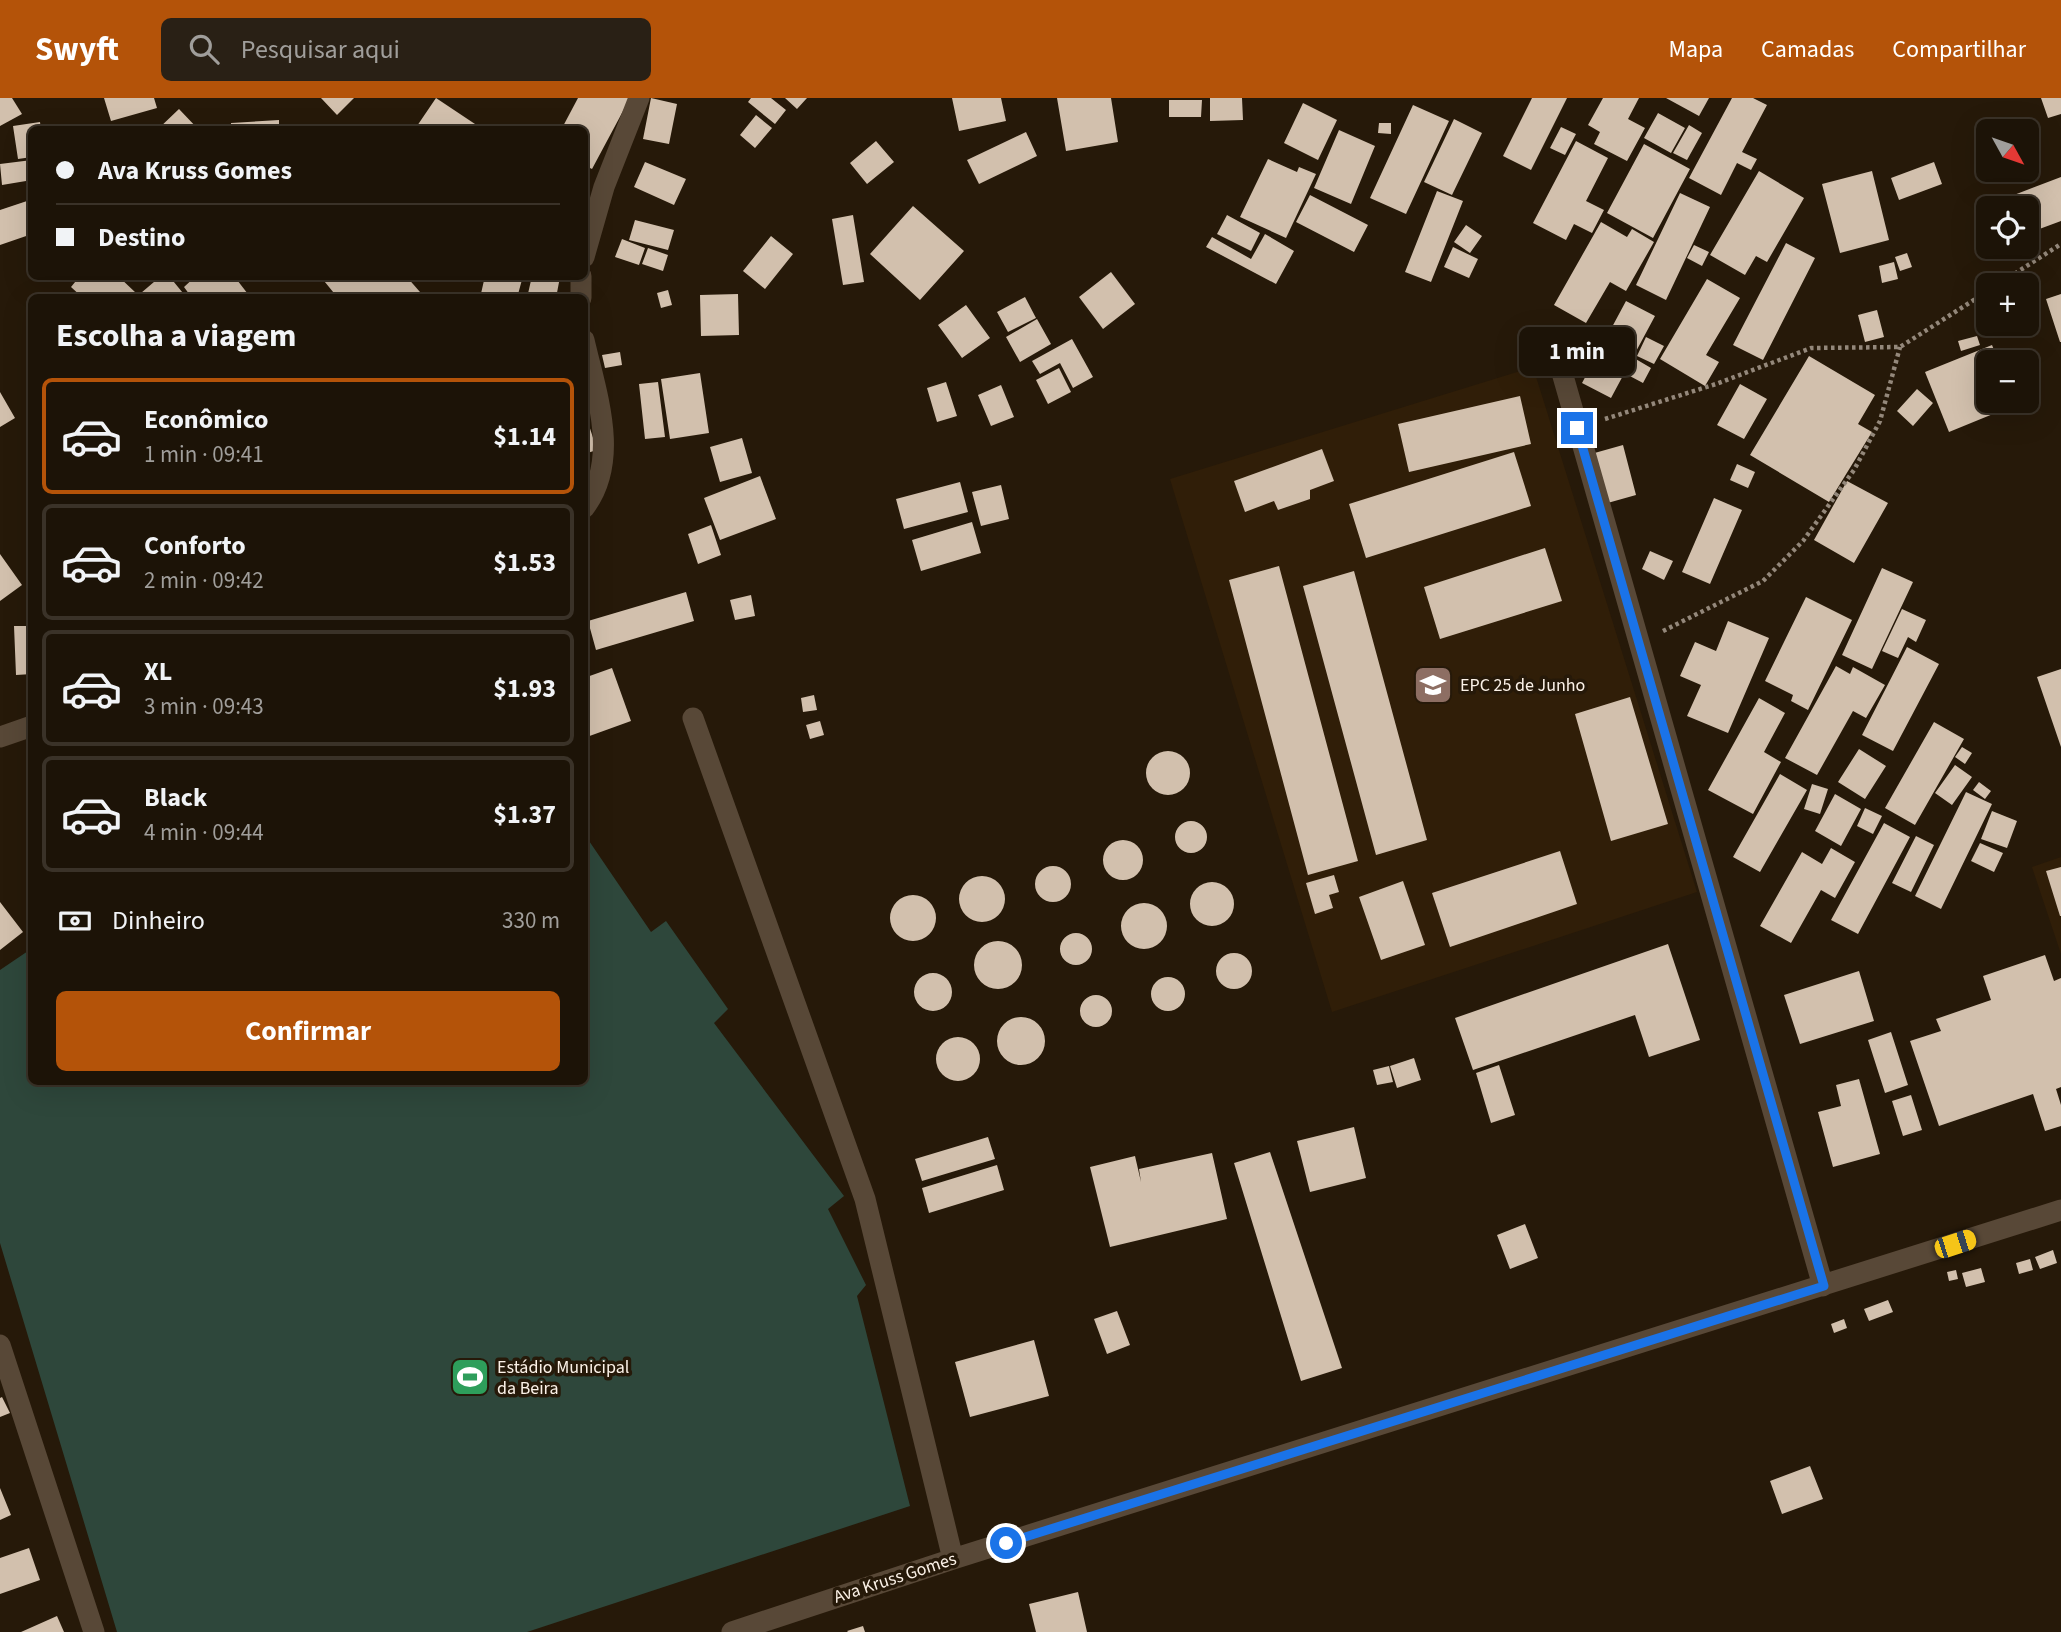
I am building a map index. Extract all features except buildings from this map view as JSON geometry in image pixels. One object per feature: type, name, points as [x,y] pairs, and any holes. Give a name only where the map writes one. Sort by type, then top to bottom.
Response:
[{"type":"street","points":[[588,243],[604,187],[639,98]]},
{"type":"street","points":[[588,359],[605,442],[595,495],[588,503]]},
{"type":"street","points":[[1563,376],[1824,1286]]},
{"type":"street","points":[[693,718],[865,1199],[953,1559]]},
{"type":"street","points":[[0,737],[28,727]]},
{"type":"street","name":"Ava Kruss Gomes","points":[[732,1632],[953,1559],[2061,1210]]},
{"type":"street","points":[[0,1345],[94,1632]]},
{"type":"path","points":[[2016,273],[2061,244]]},
{"type":"path","points":[[1577,428],[1716,384],[1811,348],[1900,347],[1976,299]]},
{"type":"path","points":[[1641,642],[1763,581],[1803,541],[1854,470],[1880,421],[1900,347]]},
{"type":"shaded area","name":"EPC 25 de Junho","points":[[1533,367],[1697,892],[1332,1012],[1170,479]]},
{"type":"shaded area","points":[[2061,857],[2061,954],[2032,867]]},
{"type":"green space","points":[[588,839],[651,932],[666,921],[728,1009],[714,1023],[844,1196],[828,1209],[866,1285],[857,1296],[910,1506],[527,1632],[117,1632],[0,1243],[0,970],[28,951],[28,1085],[588,1085]]},
{"type":"place","name":"EPC 25 de Junho","points":[[1433,685]]},
{"type":"place","name":"Estádio Municipal da Beira","points":[[470,1377]]},
{"type":"route","points":[[1006,1543],[1824,1286],[1577,428]]}]
